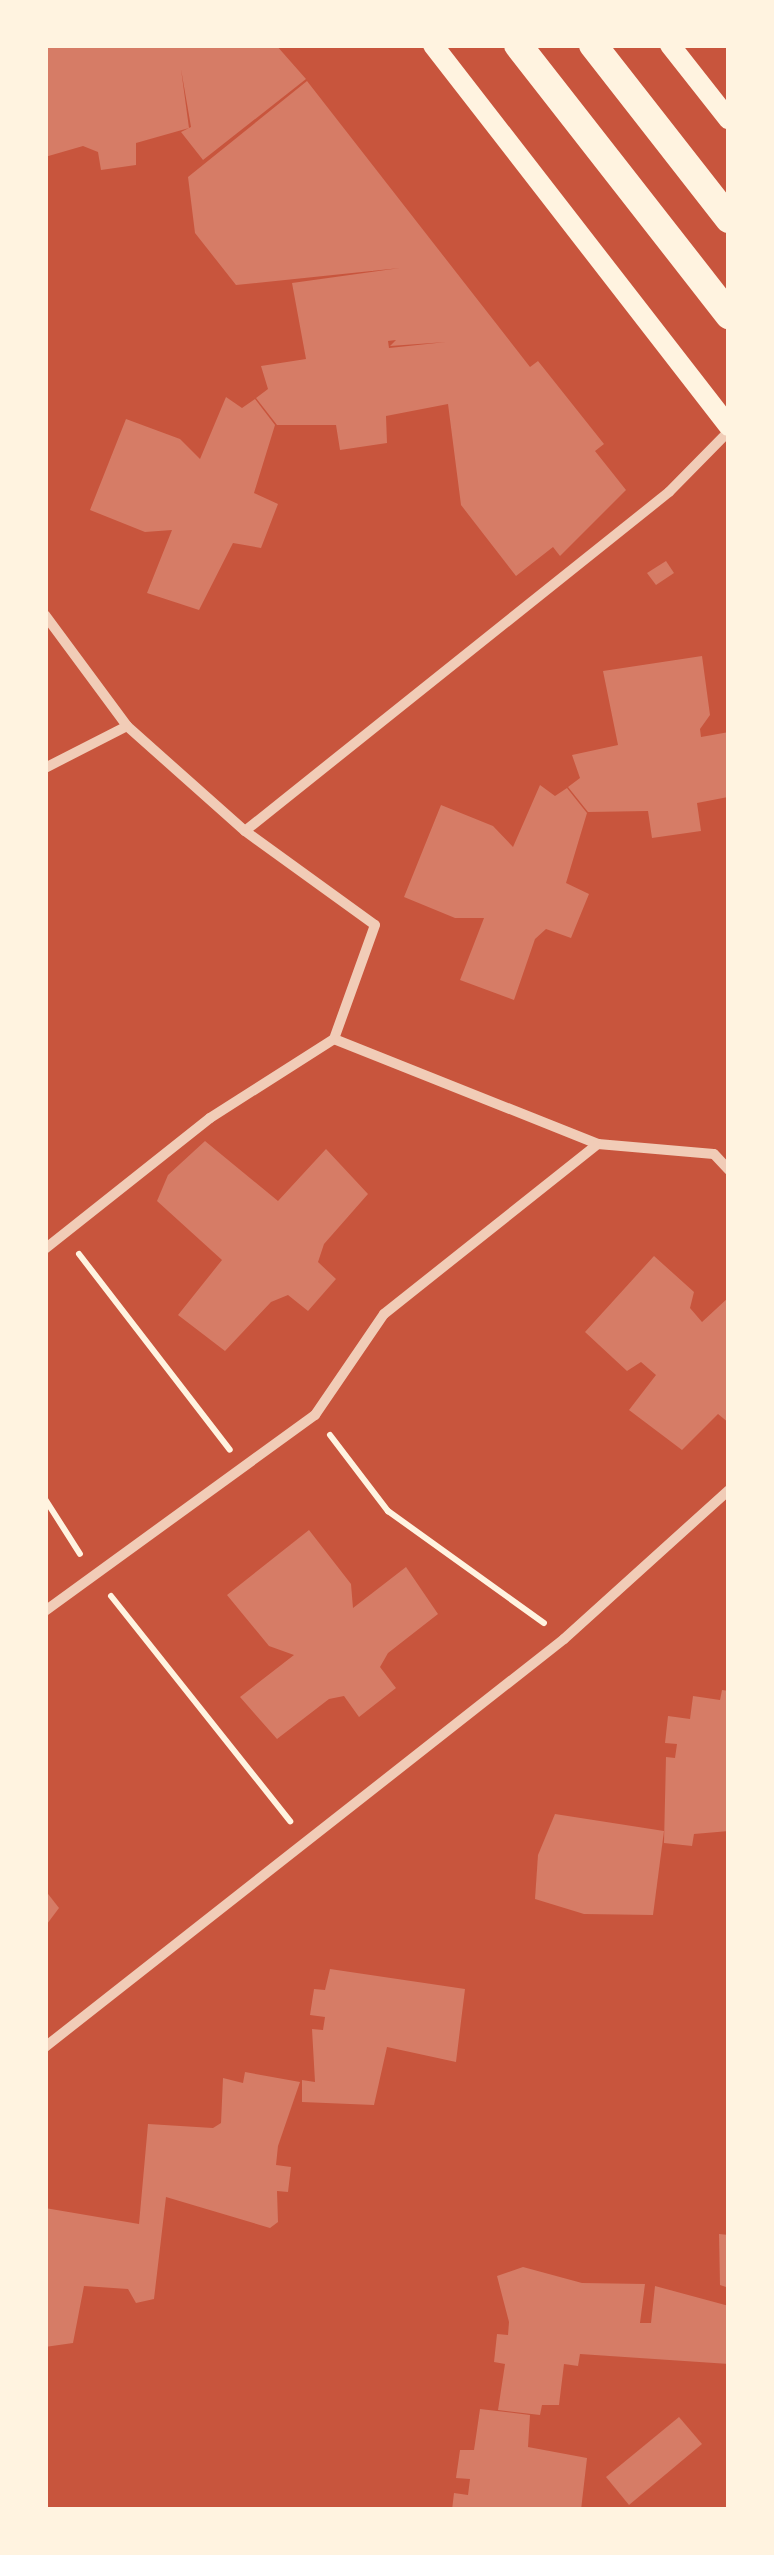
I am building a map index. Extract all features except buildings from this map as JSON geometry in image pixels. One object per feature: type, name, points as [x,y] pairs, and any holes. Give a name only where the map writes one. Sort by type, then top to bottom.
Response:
[{"type":"highway","points":[[518,45],[729,315]]},
{"type":"highway","points":[[593,45],[729,218]]},
{"type":"main road","points":[[434,45],[729,428]]},
{"type":"main road","points":[[670,45],[729,120]]},
{"type":"street","points":[[245,832],[670,492],[729,428]]},
{"type":"street","points":[[45,615],[127,726],[245,832],[375,925],[334,1039],[210,1118],[45,1248]]},
{"type":"street","points":[[45,768],[127,726]]},
{"type":"street","points":[[334,1039],[598,1144],[714,1154],[729,1170]]},
{"type":"street","points":[[45,1611],[314,1415],[384,1314],[598,1144]]},
{"type":"street","points":[[45,2047],[564,1639],[729,1490]]},
{"type":"path","points":[[63,1234],[243,1467]]},
{"type":"path","points":[[314,1415],[388,1511],[564,1639]]},
{"type":"path","points":[[45,1499],[93,1574],[306,1841]]}]
